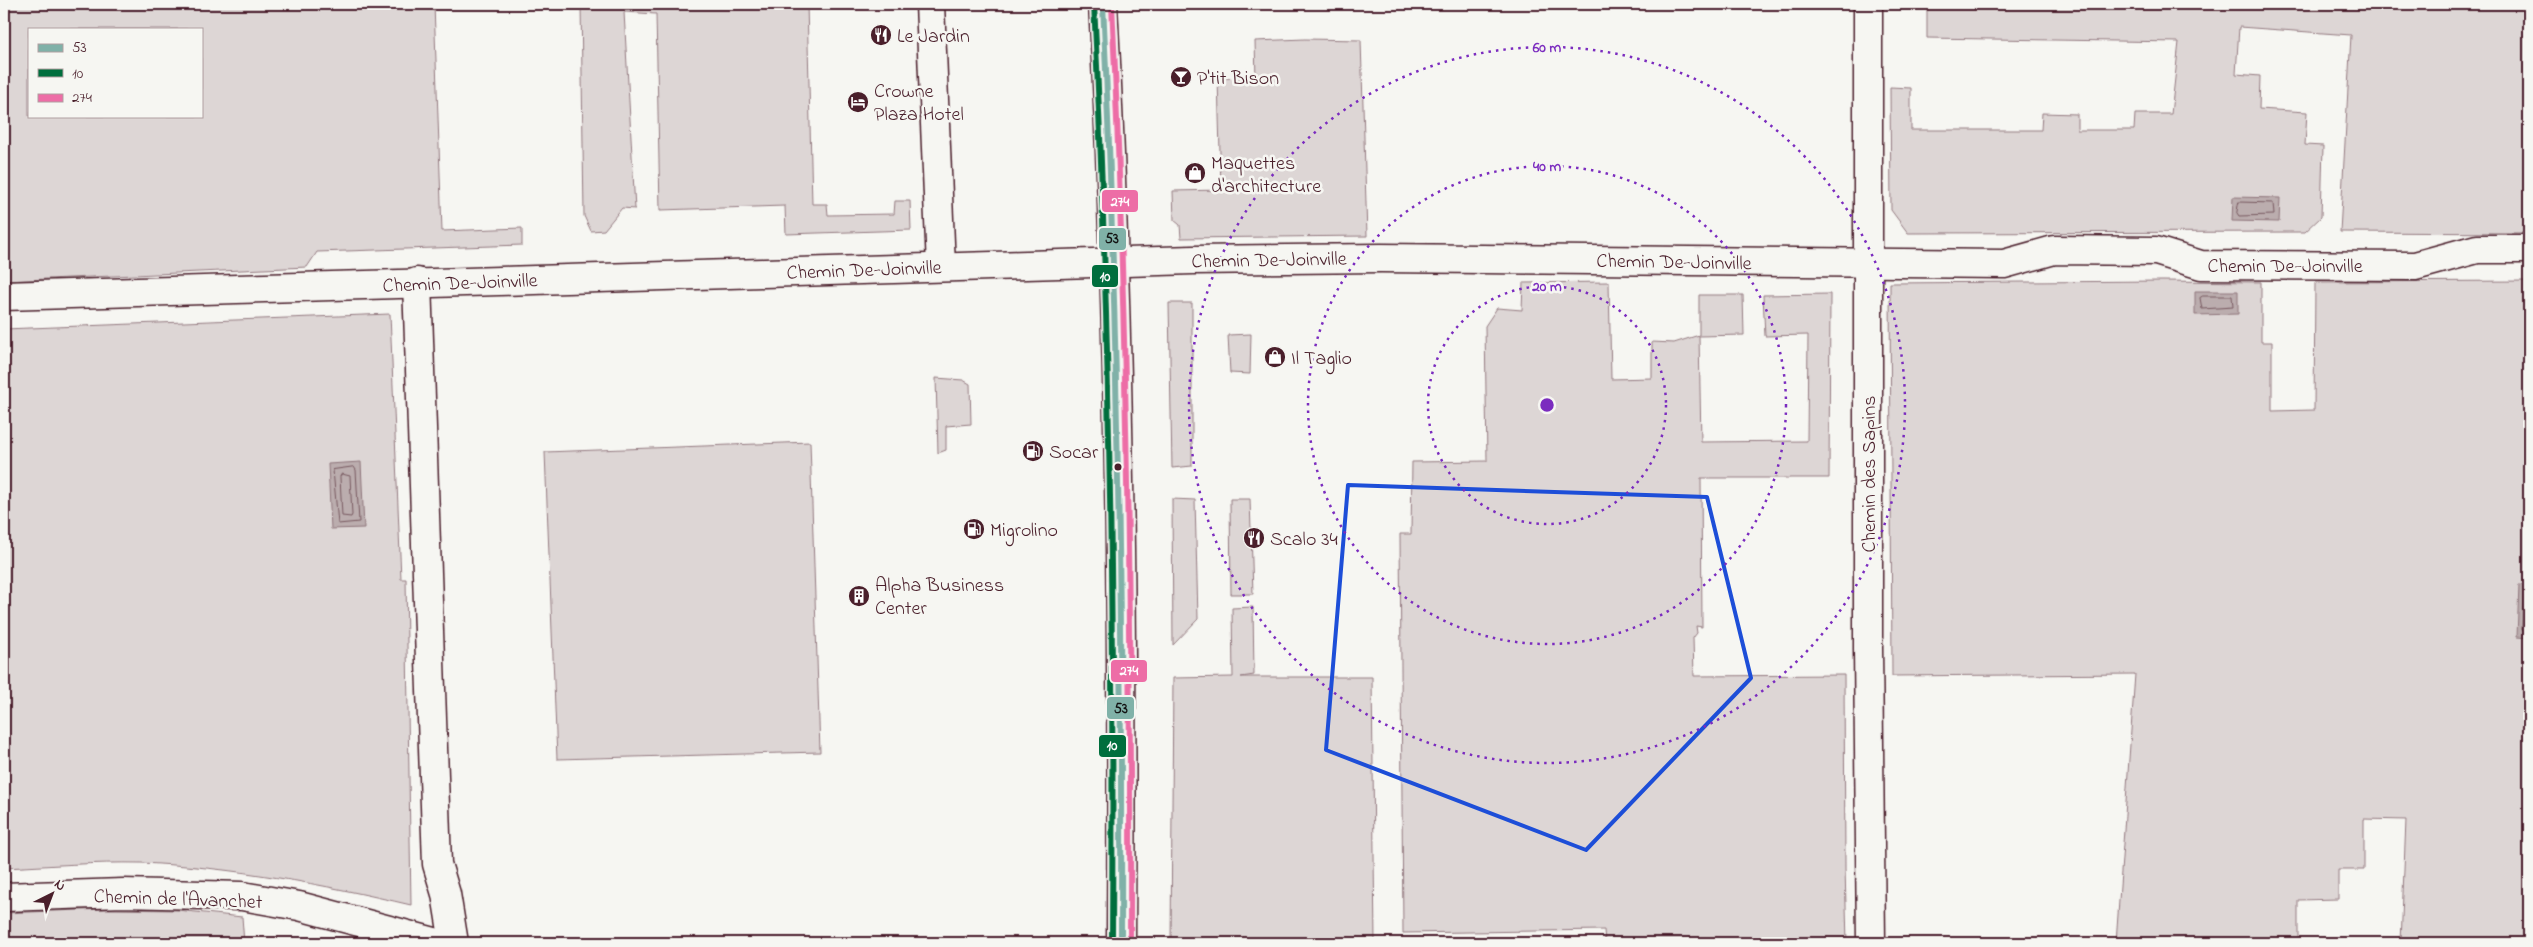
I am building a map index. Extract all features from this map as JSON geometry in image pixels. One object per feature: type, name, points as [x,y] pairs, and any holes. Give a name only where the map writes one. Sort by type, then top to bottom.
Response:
[{"type":"street","points":[[930,4],[941,267]]},
{"type":"street","points":[[1102,4],[1110,135],[1118,362],[1122,619],[1121,943]]},
{"type":"street","name":"Chemin des Sapins","points":[[1868,4],[1870,943]]},
{"type":"street","name":"Chemin De-Joinville","points":[[4,296],[1113,261],[1381,258],[2004,264],[2054,250],[2156,251],[2201,266],[2415,266],[2478,249],[2529,249]]},
{"type":"street","points":[[417,282],[437,864],[446,894],[454,943]]},
{"type":"street","name":"Chemin de l'Avanchet","points":[[4,897],[123,893],[242,896],[298,906],[438,943]]},
{"type":"highlighted area","points":[[1348,485],[1707,497],[1751,678],[1586,850],[1326,750]]},
{"type":"shaded area","points":[[4,4],[434,4],[442,231],[522,228],[522,245],[317,252],[307,267],[4,281]]},
{"type":"shaded area","points":[[581,4],[807,4],[812,204],[827,204],[828,215],[894,214],[895,201],[910,201],[911,230],[786,234],[785,206],[660,210],[656,14],[624,12],[635,209],[622,208],[604,230],[591,231],[584,216]]},
{"type":"shaded area","points":[[1927,4],[2529,4],[2529,233],[2340,232],[2351,35],[2239,27],[2236,74],[2260,76],[2259,109],[2307,112],[2305,145],[2323,146],[2321,217],[2305,232],[1908,233],[1891,210],[1890,87],[1911,88],[1911,130],[2041,130],[2042,113],[2077,114],[2077,130],[2134,130],[2135,114],[2171,114],[2179,42],[1927,38]]},
{"type":"shaded area","points":[[1305,39],[1361,40],[1367,236],[1181,238],[1180,225],[1174,220],[1173,191],[1221,190],[1218,78],[1256,79],[1255,41]]},
{"type":"shaded area","points":[[2529,281],[2529,943],[2401,943],[2406,820],[2364,819],[2364,870],[2338,870],[2338,899],[2298,900],[2298,943],[2116,943],[2135,674],[1892,676],[1890,283],[2261,282],[2261,342],[2272,342],[2272,411],[2314,410],[2315,282]]},
{"type":"shaded area","points":[[1609,282],[1611,379],[1652,378],[1652,342],[1674,343],[1699,335],[1699,295],[1743,295],[1744,335],[1699,336],[1701,442],[1807,441],[1808,335],[1765,336],[1763,295],[1830,294],[1829,478],[1701,478],[1702,627],[1696,626],[1697,633],[1693,638],[1694,676],[1844,675],[1847,943],[1605,943],[1604,930],[1403,933],[1400,534],[1411,534],[1412,462],[1487,461],[1485,326],[1497,308],[1522,310],[1523,283]]},
{"type":"shaded area","points":[[1169,303],[1192,303],[1192,466],[1172,468]]},
{"type":"shaded area","points":[[390,314],[401,579],[406,579],[411,905],[344,890],[209,868],[141,863],[107,863],[4,868],[4,329]]},
{"type":"shaded area","points":[[1251,334],[1250,374],[1230,373],[1228,335]]},
{"type":"shaded area","points":[[936,378],[963,380],[970,384],[971,424],[946,426],[946,450],[938,453]]},
{"type":"shaded area","points":[[810,442],[820,752],[557,759],[545,452]]},
{"type":"shaded area","points":[[1172,499],[1195,500],[1198,619],[1173,645]]},
{"type":"shaded area","points":[[1230,499],[1250,499],[1253,594],[1231,594]]},
{"type":"shaded area","points":[[1253,607],[1254,675],[1241,677],[1372,677],[1375,943],[1171,943],[1173,678],[1233,677],[1232,608]]},
{"type":"shaded area","points":[[106,909],[177,910],[242,917],[244,943],[4,943],[4,913]]},
{"type":"water","points":[[2233,197],[2280,198],[2279,222],[2232,221]]},
{"type":"water","points":[[2195,291],[2238,291],[2238,314],[2195,315]]},
{"type":"water","points":[[361,462],[364,528],[331,529],[328,464]]},
{"type":"water","points":[[2519,585],[2529,586],[2529,638],[2517,637]]},
{"type":"transit line","name":"10","points":[[1094,4],[1104,239],[1110,474],[1112,943]]},
{"type":"transit line","name":"53","points":[[1103,4],[1116,356],[1121,708],[1121,943]]},
{"type":"transit line","name":"274","points":[[1112,4],[1125,356],[1130,708],[1130,943]]},
{"type":"place","name":"Le Jardin","points":[[881,35]]},
{"type":"place","name":"P'tit Bison","points":[[1181,77]]},
{"type":"place","name":"Crowne Plaza Hotel","points":[[858,102]]},
{"type":"place","name":"Maquettes d'architecture","points":[[1195,173]]},
{"type":"place","name":"Il Taglio","points":[[1275,357]]},
{"type":"place","name":"Socar","points":[[1033,451]]},
{"type":"place","name":"Migrolino","points":[[974,529]]},
{"type":"place","name":"Scalo 34","points":[[1254,538]]},
{"type":"place","name":"Alpha Business Center","points":[[859,596]]}]
